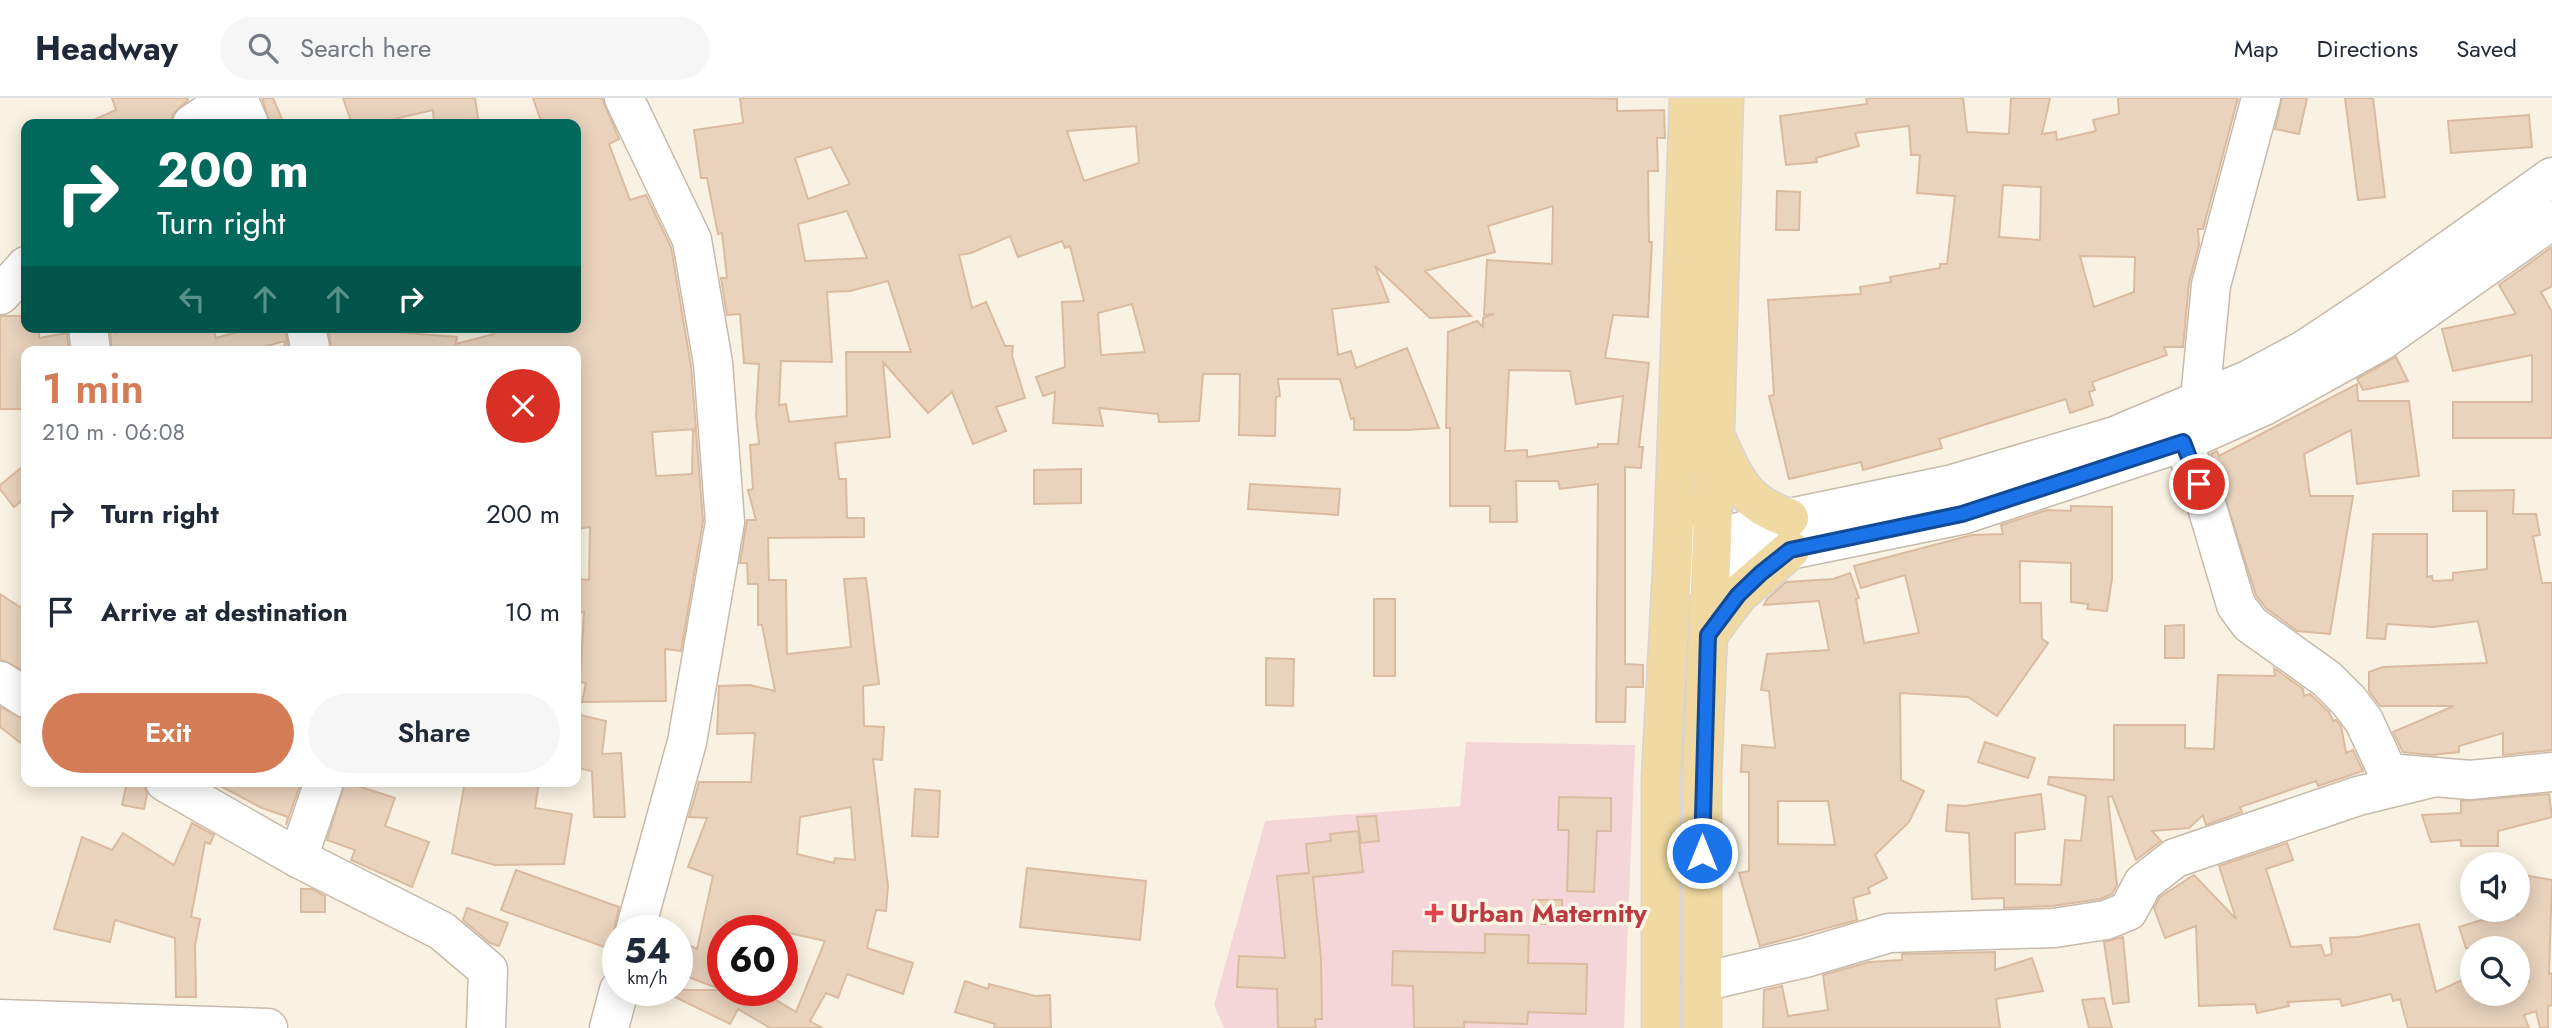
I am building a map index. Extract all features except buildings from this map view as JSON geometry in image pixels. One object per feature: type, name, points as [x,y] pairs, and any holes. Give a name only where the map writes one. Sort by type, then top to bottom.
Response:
[{"type":"main road","points":[[1661,1028],[1661,777],[1672,565],[1689,98]]},
{"type":"main road","points":[[1702,1028],[1702,775],[1724,98]]},
{"type":"main road","points":[[1708,635],[1789,534],[1746,495],[1731,473],[1715,435]]},
{"type":"street","points":[[199,119],[230,98]]},
{"type":"street","points":[[238,98],[247,119]]},
{"type":"street","points":[[624,98],[692,240],[713,363],[725,522],[687,742],[639,915]]},
{"type":"street","points":[[2200,399],[2211,285],[2261,98]]},
{"type":"street","points":[[1672,565],[1789,534],[2115,436],[2248,380],[2304,350],[2552,177]]},
{"type":"street","points":[[1789,534],[1962,514],[2183,442],[2264,406],[2381,341],[2552,220]]},
{"type":"street","points":[[0,295],[21,272]]},
{"type":"street","points":[[2183,442],[2207,507],[2236,605],[2250,624],[2327,679],[2349,701],[2364,721],[2388,773],[2470,780],[2552,772]]},
{"type":"street","points":[[0,681],[21,695]]},
{"type":"street","points":[[1702,982],[1805,958],[1889,933],[2054,928],[2106,920],[2128,911],[2143,883],[2175,858],[2243,832],[2358,796],[2435,777]]},
{"type":"street","points":[[174,787],[298,858],[442,931],[482,962],[488,970],[486,1028]]},
{"type":"street","points":[[298,858],[322,787]]},
{"type":"street","points":[[609,1028],[615,1006]]},
{"type":"street","points":[[0,1019],[268,1028]]},
{"type":"shaded area","name":"Urban Maternity","points":[[1466,742],[1635,745],[1624,1028],[1224,1028],[1214,1005],[1265,821],[1460,806]]},
{"type":"place","name":"Urban Maternity","points":[[1434,913]]},
{"type":"route","points":[[1702,853],[1702,775],[1708,635],[1738,595],[1790,550],[1962,514],[2183,442],[2199,484]]}]
